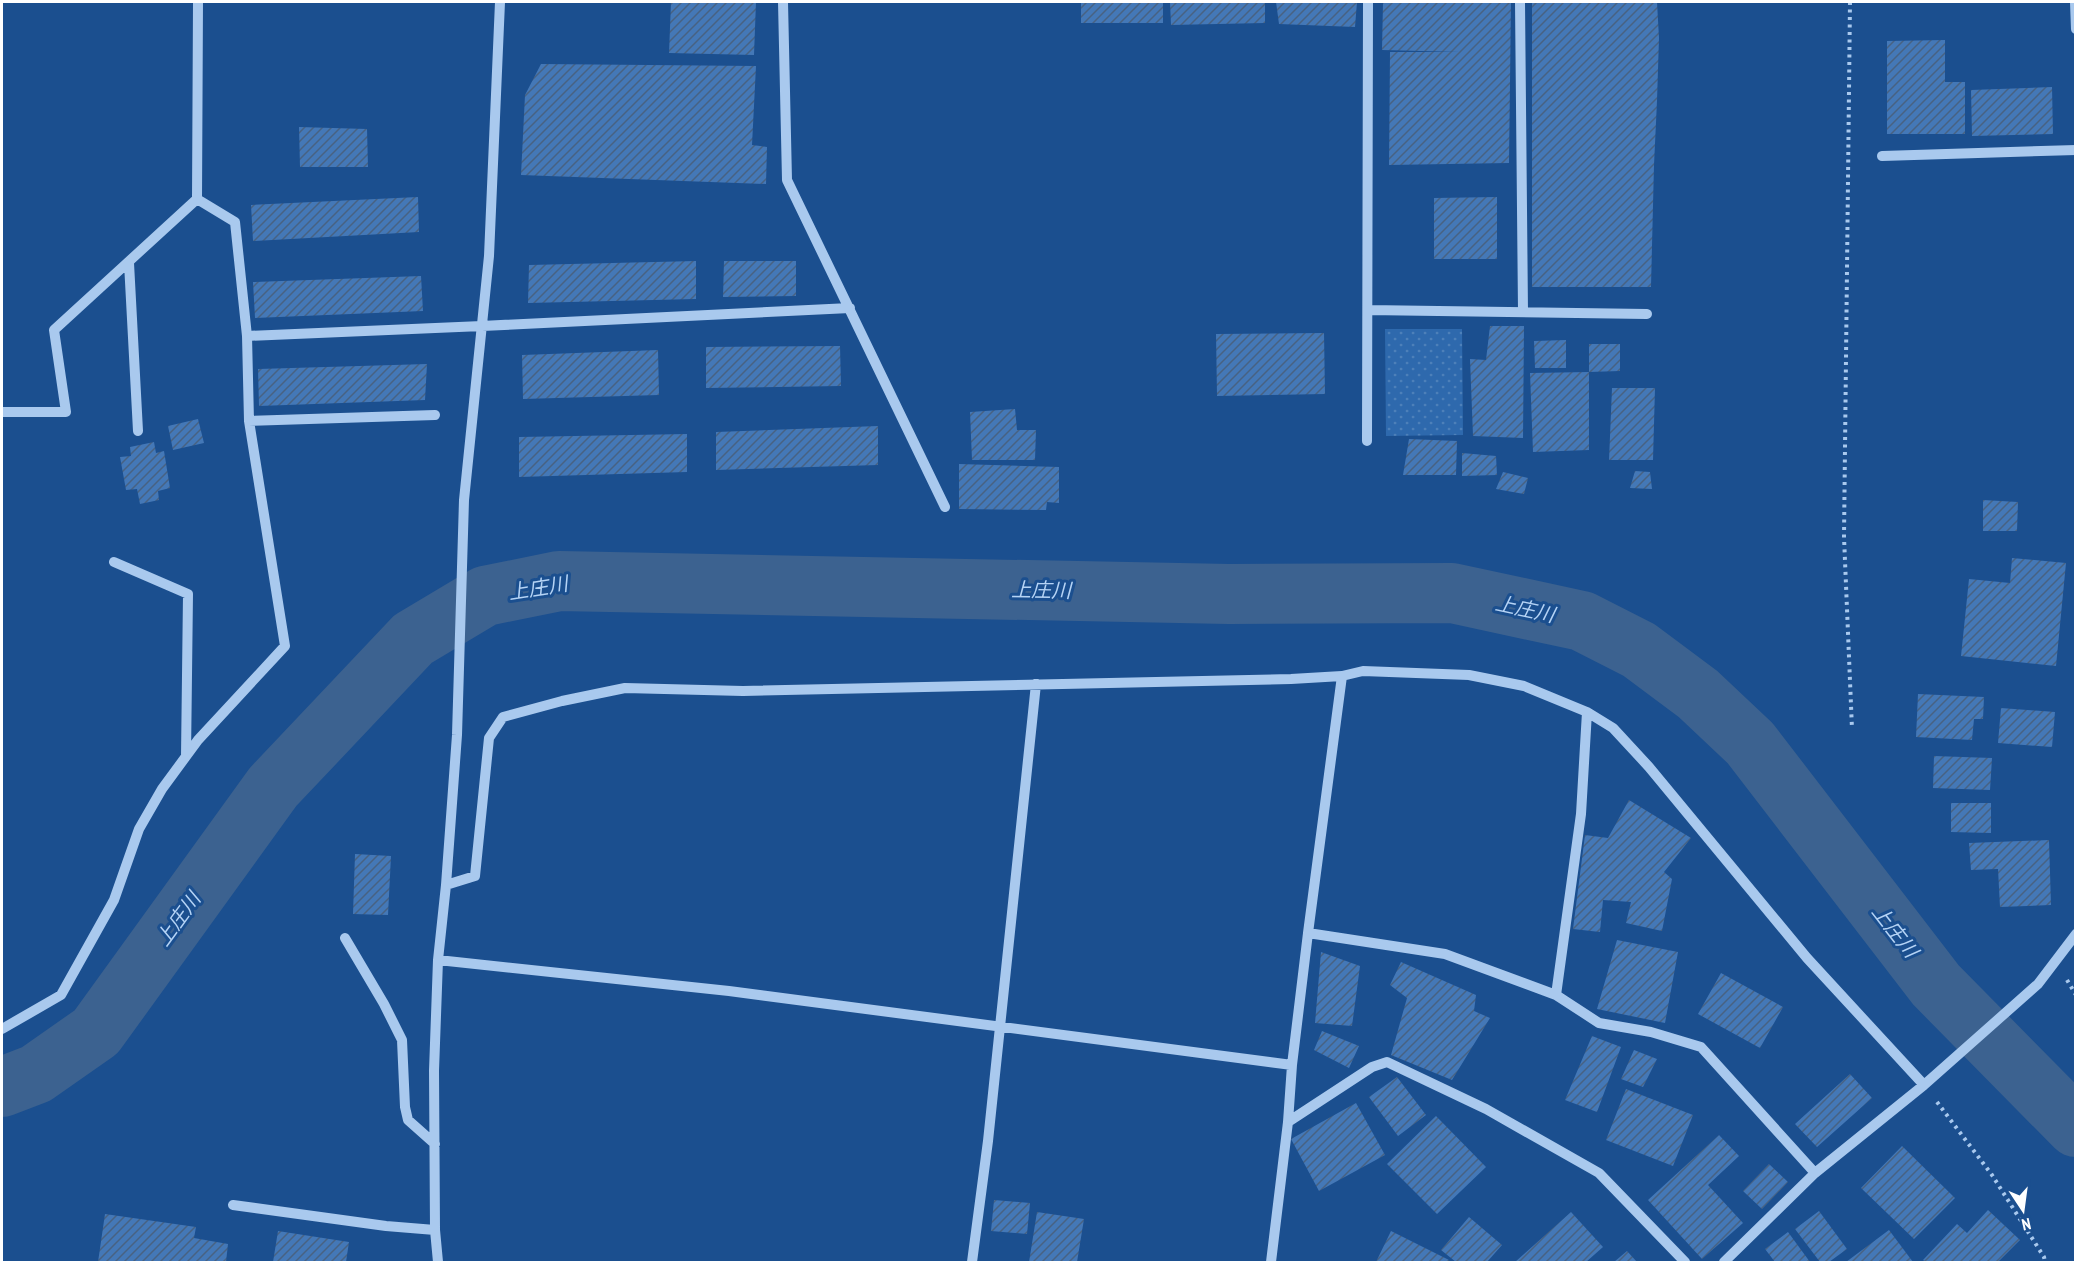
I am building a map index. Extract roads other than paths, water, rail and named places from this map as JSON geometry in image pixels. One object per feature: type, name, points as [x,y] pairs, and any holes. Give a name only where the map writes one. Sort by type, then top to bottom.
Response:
[{"type":"street","points":[[2,412],[66,412],[54,330],[197,199],[198,2]]},
{"type":"street","points":[[438,1263],[435,1230],[434,1071],[438,960],[457,735],[464,500],[489,256],[500,2]]},
{"type":"street","points":[[783,2],[787,180],[945,507]]},
{"type":"street","points":[[1367,441],[1368,2]]},
{"type":"street","points":[[1520,2],[1523,312]]},
{"type":"street","points":[[2074,2],[2076,28]]},
{"type":"street","points":[[1882,156],[2076,150]]},
{"type":"street","points":[[2,1029],[61,995],[114,900],[139,829],[162,789],[198,740],[285,646],[249,421],[247,336],[236,222],[197,199]]},
{"type":"street","points":[[129,263],[138,431]]},
{"type":"street","points":[[247,336],[850,308]]},
{"type":"street","points":[[1368,310],[1647,314]]},
{"type":"street","points":[[249,421],[435,415]]},
{"type":"street","points":[[114,562],[188,594],[186,756]]},
{"type":"street","points":[[446,885],[475,876],[489,738],[503,717],[562,701],[626,688],[743,691],[1291,679],[1342,676],[1363,671],[1469,675],[1524,686],[1587,712],[1613,728],[1807,958],[1924,1085]]},
{"type":"street","points":[[1270,1263],[1308,933],[1342,676]]},
{"type":"street","points":[[972,1263],[988,1141],[1036,684]]},
{"type":"street","points":[[1556,995],[1581,814],[1587,712]]},
{"type":"street","points":[[1308,933],[1445,954],[1556,995],[1599,1023],[1651,1032],[1701,1047],[1815,1173]]},
{"type":"street","points":[[1724,1263],[1815,1173],[1924,1085],[2038,984],[2076,934]]},
{"type":"street","points":[[345,939],[384,1004],[402,1040],[405,1107],[408,1120],[435,1144]]},
{"type":"street","points":[[438,960],[729,991],[1292,1065]]},
{"type":"street","points":[[1288,1122],[1372,1067],[1387,1062],[1485,1109],[1599,1173],[1684,1263]]},
{"type":"street","points":[[233,1205],[435,1230]]},
{"type":"waterway","name":"上庄川","points":[[2,1087],[36,1074],[96,1032],[273,787],[413,639],[485,596],[559,581],[1229,594],[1452,593],[1582,621],[1639,650],[1698,694],[1750,743],[1936,985],[2076,1127]]}]
